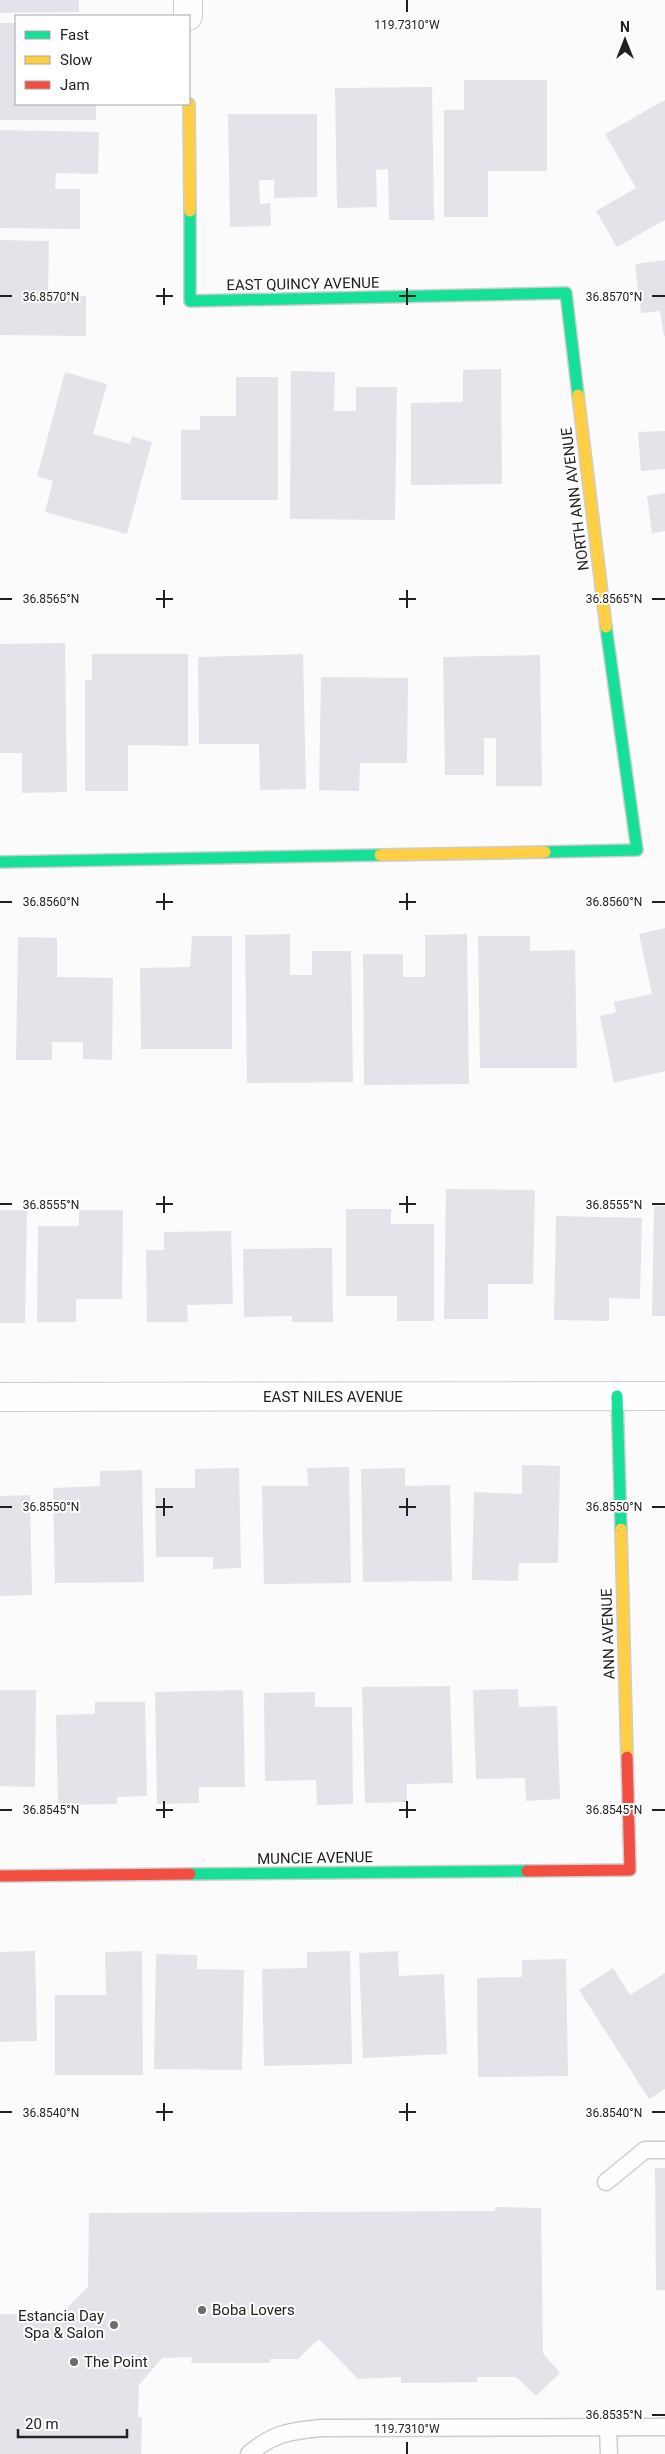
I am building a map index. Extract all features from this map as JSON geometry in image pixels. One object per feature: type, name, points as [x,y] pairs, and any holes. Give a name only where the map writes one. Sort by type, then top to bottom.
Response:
[{"type":"street","points":[[188,0],[188,15]]},
{"type":"street","name":"EAST QUINCY AVENUE","points":[[189,105],[190,301],[566,293]]},
{"type":"street","name":"NORTH ANN AVENUE","points":[[0,862],[637,850],[595,551],[566,293]]},
{"type":"street","name":"ANN AVENUE","points":[[617,1396],[630,1870]]},
{"type":"street","name":"EAST NILES AVENUE","points":[[0,1397],[665,1396]]},
{"type":"street","name":"MUNCIE AVENUE","points":[[0,1876],[630,1870]]},
{"type":"lane","points":[[606,2182],[645,2150],[665,2150]]},
{"type":"lane","points":[[249,2454],[262,2442],[288,2431],[321,2428],[665,2428]]},
{"type":"lane","points":[[608,2428],[608,2454]]},
{"type":"building","points":[[0,0],[79,0],[79,12],[0,13]]},
{"type":"building","points":[[0,23],[15,23],[15,105],[96,105],[96,120],[0,120]]},
{"type":"building","points":[[464,80],[547,80],[547,171],[488,171],[488,217],[444,217],[444,110],[464,110]]},
{"type":"building","points":[[432,87],[434,220],[389,220],[388,169],[376,170],[377,207],[337,208],[335,88]]},
{"type":"building","points":[[665,100],[665,220],[617,247],[596,211],[636,188],[605,134]]},
{"type":"building","points":[[228,114],[317,114],[317,197],[274,198],[274,180],[259,180],[260,204],[270,203],[271,226],[230,227]]},
{"type":"building","points":[[0,130],[99,132],[98,174],[56,173],[55,189],[80,189],[80,229],[0,228]]},
{"type":"building","points":[[0,240],[49,241],[48,296],[86,296],[86,336],[0,335]]},
{"type":"building","points":[[665,260],[664,336],[660,311],[641,313],[635,264]]},
{"type":"building","points":[[501,369],[502,484],[411,485],[411,403],[463,402],[463,370]]},
{"type":"building","points":[[291,371],[335,372],[334,411],[356,411],[356,387],[397,387],[395,520],[290,519]]},
{"type":"building","points":[[65,372],[107,384],[93,434],[130,444],[132,436],[152,442],[127,534],[45,512],[53,481],[37,476]]},
{"type":"building","points":[[236,377],[278,377],[278,500],[181,500],[181,430],[200,430],[200,416],[236,416]]},
{"type":"building","points":[[665,431],[665,469],[641,471],[638,432]]},
{"type":"building","points":[[665,493],[665,531],[652,533],[647,496]]},
{"type":"building","points":[[65,643],[67,792],[22,793],[22,753],[0,753],[0,644]]},
{"type":"building","points":[[92,654],[188,654],[188,746],[128,745],[128,791],[85,791],[85,680],[92,680]]},
{"type":"building","points":[[303,654],[306,789],[260,790],[259,744],[199,744],[198,657]]},
{"type":"building","points":[[540,655],[542,786],[496,786],[496,738],[484,738],[484,775],[445,775],[443,657]]},
{"type":"building","points":[[321,677],[408,678],[407,763],[360,763],[359,791],[319,790]]},
{"type":"building","points":[[665,928],[665,1071],[614,1083],[600,1016],[616,1012],[614,1002],[652,994],[639,934]]},
{"type":"building","points":[[290,934],[290,975],[312,975],[312,951],[351,951],[353,1082],[247,1083],[245,935]]},
{"type":"building","points":[[467,934],[469,1084],[364,1085],[363,954],[403,954],[403,977],[425,977],[425,935]]},
{"type":"building","points":[[192,936],[232,936],[232,1049],[141,1049],[140,968],[190,967]]},
{"type":"building","points":[[478,936],[530,936],[530,951],[575,950],[577,1068],[480,1068]]},
{"type":"building","points":[[18,937],[57,938],[57,977],[113,978],[112,1060],[83,1059],[83,1042],[52,1042],[52,1060],[16,1060]]},
{"type":"building","points":[[446,1189],[535,1190],[533,1284],[488,1284],[488,1319],[444,1319]]},
{"type":"building","points":[[654,1206],[665,1206],[665,1316],[652,1316]]},
{"type":"building","points":[[346,1209],[391,1209],[391,1224],[434,1224],[434,1321],[397,1321],[397,1296],[346,1296]]},
{"type":"building","points":[[0,1210],[27,1210],[25,1323],[0,1323]]},
{"type":"building","points":[[79,1210],[123,1210],[122,1299],[76,1299],[76,1322],[37,1322],[38,1226],[79,1226]]},
{"type":"building","points":[[556,1216],[642,1218],[640,1299],[609,1298],[609,1321],[554,1320]]},
{"type":"building","points":[[231,1231],[233,1304],[187,1305],[188,1322],[147,1322],[146,1250],[164,1250],[164,1232]]},
{"type":"building","points":[[332,1248],[333,1322],[292,1322],[292,1316],[244,1317],[243,1249]]},
{"type":"building","points":[[522,1465],[560,1466],[558,1563],[519,1563],[518,1581],[472,1580],[474,1492],[522,1494]]},
{"type":"building","points":[[349,1467],[351,1583],[264,1584],[262,1486],[308,1486],[307,1468]]},
{"type":"building","points":[[239,1468],[241,1568],[213,1569],[213,1557],[156,1557],[155,1488],[195,1488],[195,1469]]},
{"type":"building","points":[[405,1468],[405,1486],[450,1485],[452,1581],[363,1582],[361,1469]]},
{"type":"building","points":[[142,1470],[144,1582],[55,1583],[53,1488],[100,1486],[100,1471]]},
{"type":"building","points":[[30,1495],[32,1595],[0,1596],[0,1496]]},
{"type":"building","points":[[450,1686],[453,1783],[407,1784],[407,1802],[365,1803],[362,1687]]},
{"type":"building","points":[[518,1689],[519,1707],[557,1706],[560,1799],[526,1801],[525,1778],[476,1779],[473,1690]]},
{"type":"building","points":[[0,1690],[36,1690],[35,1787],[0,1786]]},
{"type":"building","points":[[243,1690],[245,1787],[199,1787],[199,1803],[157,1804],[155,1692]]},
{"type":"building","points":[[315,1692],[315,1707],[352,1707],[353,1804],[317,1805],[316,1780],[265,1781],[264,1693]]},
{"type":"building","points":[[95,1702],[145,1702],[147,1796],[117,1797],[117,1804],[58,1805],[56,1715],[95,1714]]},
{"type":"building","points":[[35,1951],[37,2041],[0,2042],[0,1952]]},
{"type":"building","points":[[142,1951],[143,2075],[55,2075],[55,1995],[106,1995],[105,1952]]},
{"type":"building","points":[[350,1951],[352,2064],[264,2066],[262,1969],[307,1968],[307,1952]]},
{"type":"building","points":[[398,1951],[399,1976],[444,1974],[447,2054],[363,2058],[359,1953]]},
{"type":"building","points":[[156,1954],[197,1955],[197,1969],[244,1970],[242,2070],[154,2069]]},
{"type":"building","points":[[566,1959],[568,2076],[478,2077],[477,1978],[522,1977],[522,1960]]},
{"type":"building","points":[[613,1968],[630,1995],[665,1973],[665,2089],[649,2099],[579,1990]]},
{"type":"building","points":[[655,2168],[665,2168],[665,2290],[656,2290]]},
{"type":"building","points":[[495,2207],[541,2208],[543,2353],[560,2373],[536,2396],[516,2377],[477,2377],[477,2382],[401,2383],[401,2377],[358,2379],[319,2339],[298,2359],[270,2359],[270,2363],[191,2363],[192,2357],[162,2358],[139,2385],[138,2417],[142,2417],[141,2454],[0,2454],[0,2314],[52,2314],[52,2311],[64,2311],[88,2287],[89,2213],[495,2211]]},
{"type":"traffic: fast","points":[[190,211],[190,301],[566,293],[578,395]]},
{"type":"traffic: fast","points":[[545,852],[637,850],[606,627]]},
{"type":"traffic: fast","points":[[0,862],[380,855]]},
{"type":"traffic: fast","points":[[617,1396],[621,1529]]},
{"type":"traffic: fast","points":[[190,1874],[527,1871]]},
{"type":"traffic: slow","points":[[189,105],[190,211]]},
{"type":"traffic: slow","points":[[578,395],[606,627]]},
{"type":"traffic: slow","points":[[380,855],[545,852]]},
{"type":"traffic: slow","points":[[621,1529],[627,1757]]},
{"type":"traffic: jam","points":[[527,1871],[630,1870],[627,1757]]},
{"type":"traffic: jam","points":[[0,1876],[190,1874]]},
{"type":"place","name":"Boba Lovers","points":[[202,2310]]},
{"type":"place","name":"Estancia Day Spa & Salon","points":[[114,2325]]},
{"type":"place","name":"The Point","points":[[74,2362]]}]
